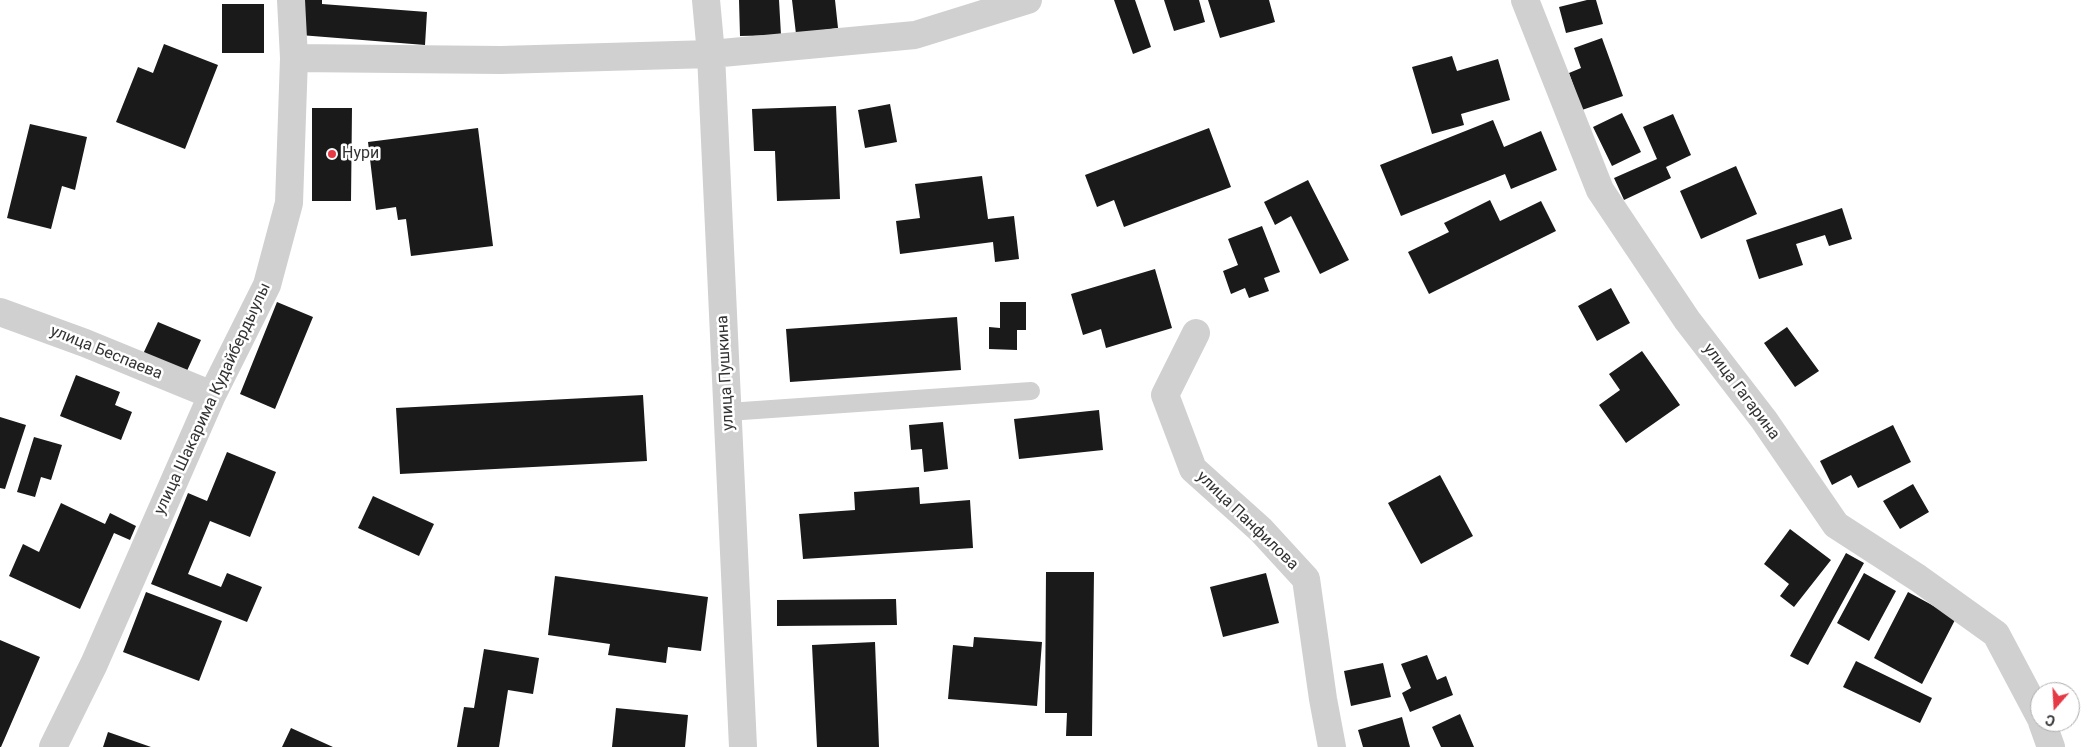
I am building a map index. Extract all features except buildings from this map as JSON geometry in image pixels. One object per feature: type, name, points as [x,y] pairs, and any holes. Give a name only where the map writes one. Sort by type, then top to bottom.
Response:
[{"type":"street","name":"улица Шакарима Кудайбердыулы","points":[[53,747],[94,664],[212,395],[267,285],[289,203],[294,58],[291,0]]},
{"type":"street","name":"улица Пушкина","points":[[706,0],[711,54],[743,747]]},
{"type":"street","points":[[294,58],[501,60],[711,54],[915,35],[1028,0]]},
{"type":"street","name":"улица Гагарина","points":[[1525,0],[1600,190],[1687,320],[1764,420],[1836,525],[1918,578],[1996,634],[2030,698]]},
{"type":"street","name":"улица Беспаева","points":[[0,312],[86,343],[212,395]]},
{"type":"street","name":"улица Панфилова","points":[[1196,332],[1165,395],[1194,469],[1261,530],[1306,579],[1323,699],[1332,747]]},
{"type":"street","points":[[2046,732],[2051,747]]},
{"type":"lane","points":[[728,412],[1032,391]]},
{"type":"place","name":"Нури","points":[[332,154]]}]
